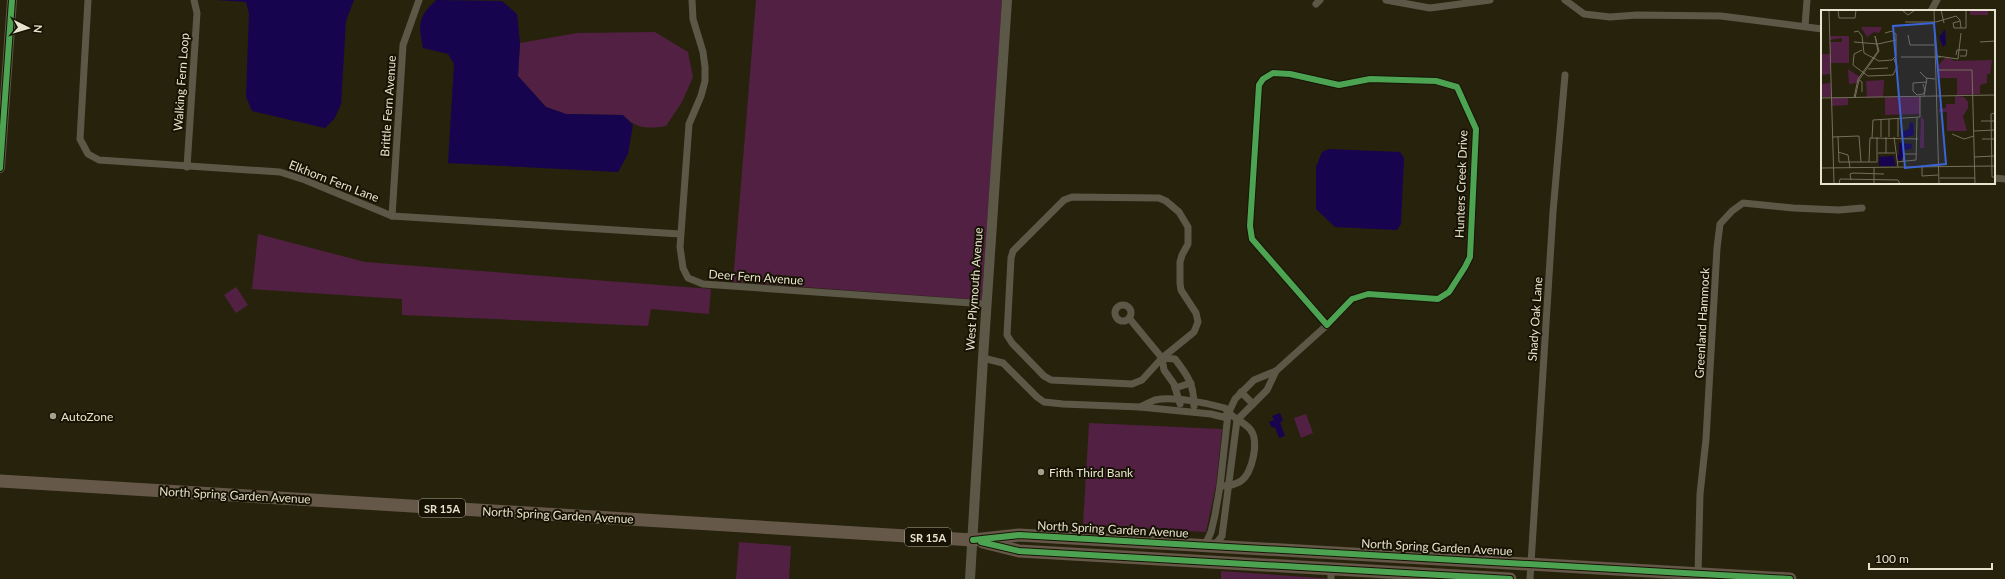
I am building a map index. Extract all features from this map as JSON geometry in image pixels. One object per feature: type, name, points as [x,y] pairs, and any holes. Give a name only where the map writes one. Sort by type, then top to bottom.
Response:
[{"type":"highway","name":"North Spring Garden Avenue","points":[[0,481],[973,540],[1019,535],[1790,579]]},
{"type":"highway","name":"North Spring Garden Avenue","points":[[973,540],[1019,551],[1212,562],[1331,574],[1510,579]]},
{"type":"highway","points":[[1188,561],[1207,554],[1209,546]]},
{"type":"highway","points":[[1212,562],[1220,554],[1240,548]]},
{"type":"street","points":[[0,168],[12,0]]},
{"type":"street","name":"Elkhorn Fern Lane","points":[[88,0],[80,139],[88,154],[99,160],[280,172],[392,216],[680,234]]},
{"type":"street","name":"Walking Fern Loop","points":[[187,167],[197,13],[194,0]]},
{"type":"street","name":"Brittle Fern Avenue","points":[[392,216],[403,44],[408,26],[419,0]]},
{"type":"street","name":"Deer Fern Avenue","points":[[692,0],[694,18],[706,67],[705,81],[701,96],[689,124],[680,234],[683,268],[688,278],[703,284],[986,304]]},
{"type":"street","name":"West Plymouth Avenue","points":[[970,579],[986,304],[1007,0]]},
{"type":"street","points":[[1386,0],[1430,8],[1490,0]]},
{"type":"street","points":[[1565,0],[1584,14],[1610,17],[1637,15],[1721,16],[1821,29]]},
{"type":"street","points":[[1805,26],[1807,0]]},
{"type":"street","points":[[1932,10],[1937,0]]},
{"type":"street","name":"Hunters Creek Drive","points":[[1209,546],[1220,486],[1228,414],[1235,398],[1254,380],[1276,371],[1327,326],[1352,299],[1368,294],[1438,298],[1449,292],[1465,267],[1470,257],[1476,129],[1457,87],[1436,81],[1370,79],[1339,85],[1290,74],[1273,73],[1262,79],[1259,85],[1250,233],[1252,239],[1327,326]]},
{"type":"street","name":"Shady Oak Lane","points":[[1530,579],[1553,212],[1565,75]]},
{"type":"street","points":[[1995,178],[2005,179]]},
{"type":"street","points":[[1072,197],[1159,198],[1172,206],[1185,220],[1188,227],[1189,238],[1182,255],[1180,283],[1181,290],[1196,313],[1198,327],[1162,358],[1142,380],[1132,384],[1050,380],[1044,376],[1012,343],[1007,335],[1011,258],[1013,251],[1064,200],[1072,197]]},
{"type":"street","name":"Greenland Hammock","points":[[1698,574],[1700,494],[1706,439],[1717,248],[1720,224],[1732,210],[1743,203],[1793,208],[1839,210],[1862,208]]},
{"type":"street","points":[[1130,318],[1162,358],[1164,370],[1175,388],[1180,401],[1180,411]]},
{"type":"street","points":[[983,358],[1003,363],[1037,397],[1044,402],[1140,407],[1194,412],[1223,417],[1228,414]]},
{"type":"street","points":[[1162,358],[1175,359],[1190,379],[1194,389],[1194,412]]},
{"type":"street","name":"Hunters Creek Drive","points":[[1237,420],[1267,390],[1276,371]]},
{"type":"street","points":[[1175,388],[1191,383]]},
{"type":"street","points":[[1241,392],[1253,404]]},
{"type":"street","points":[[1140,407],[1156,400],[1194,402],[1225,408],[1228,414],[1250,429],[1255,445],[1246,476],[1230,486],[1220,486]]},
{"type":"street","points":[[1209,546],[1222,536],[1230,486],[1237,420]]},
{"type":"shaded area","points":[[217,0],[354,0],[346,21],[341,104],[335,118],[325,128],[252,111],[246,97],[249,13],[246,2]]},
{"type":"shaded area","points":[[436,0],[502,1],[517,14],[520,43],[518,76],[546,107],[566,114],[623,115],[633,125],[628,154],[618,172],[448,163],[454,64],[448,54],[423,48],[420,32],[423,16]]},
{"type":"shaded area","points":[[756,0],[1002,0],[982,300],[733,282]]},
{"type":"shaded area","points":[[655,32],[688,52],[693,77],[682,102],[666,126],[653,128],[643,127],[628,120],[623,115],[566,114],[546,107],[518,76],[520,43],[577,33]]},
{"type":"shaded area","points":[[1329,149],[1400,152],[1404,158],[1401,224],[1397,230],[1335,227],[1316,209],[1316,167],[1322,152]]},
{"type":"shaded area","points":[[258,234],[365,262],[711,289],[709,314],[651,309],[648,326],[402,315],[402,299],[252,289]]},
{"type":"shaded area","points":[[236,287],[248,305],[236,313],[224,295]]},
{"type":"shaded area","points":[[1280,413],[1283,421],[1280,422],[1285,436],[1279,438],[1275,427],[1272,428],[1269,422],[1274,420],[1272,416]]},
{"type":"shaded area","points":[[1306,414],[1313,433],[1301,438],[1294,418]]},
{"type":"shaded area","points":[[1089,423],[1222,429],[1216,485],[1206,532],[1083,525]]},
{"type":"shaded area","points":[[739,542],[791,546],[789,579],[736,579]]},
{"type":"shaded area","points":[[1221,571],[1335,579],[1221,579]]},
{"type":"cycle path","points":[[0,168],[12,0]]},
{"type":"cycle path","points":[[1273,73],[1290,74],[1339,85],[1370,79],[1436,81],[1457,87],[1476,129],[1470,257],[1449,292],[1438,299],[1368,294],[1352,299],[1327,325],[1252,239],[1250,226],[1259,85],[1263,79],[1273,73]]},
{"type":"cycle path","points":[[973,540],[1019,535],[1790,579]]},
{"type":"cycle path","points":[[981,542],[1019,551],[1510,579]]},
{"type":"place","name":"AutoZone","points":[[53,416]]},
{"type":"place","name":"Fifth Third Bank","points":[[1041,472]]}]
